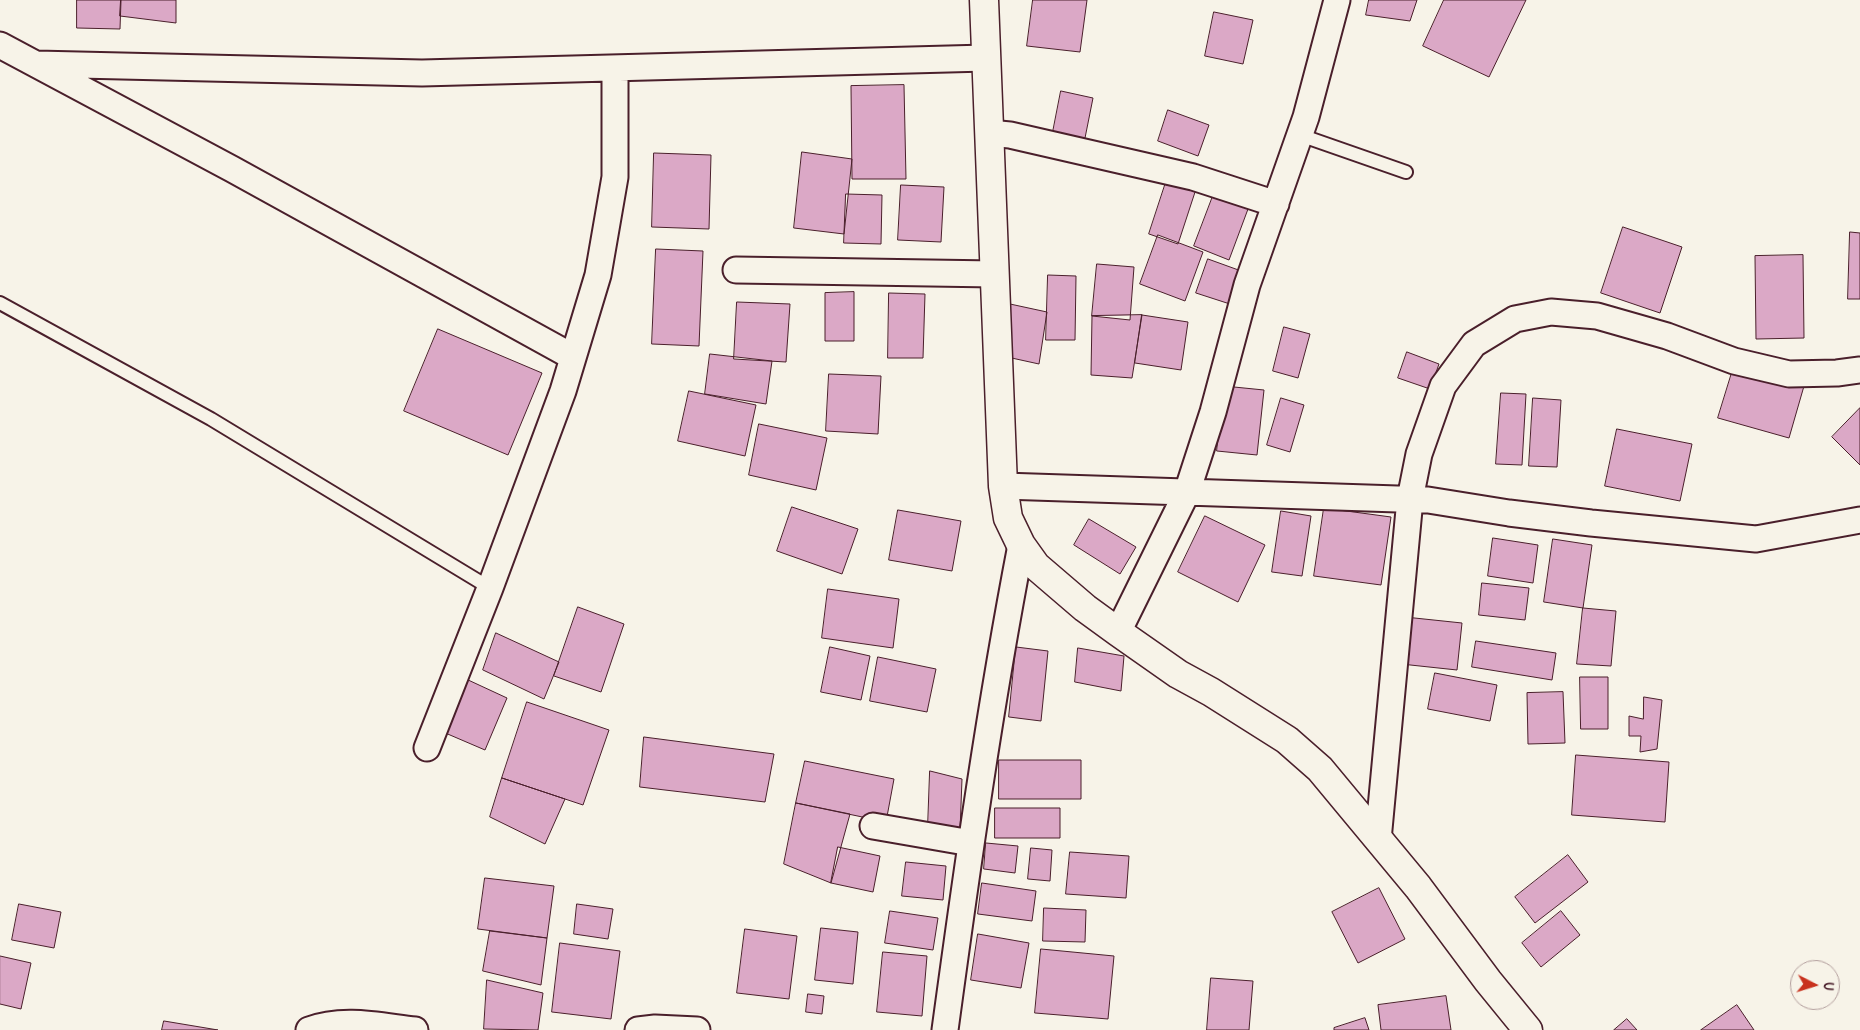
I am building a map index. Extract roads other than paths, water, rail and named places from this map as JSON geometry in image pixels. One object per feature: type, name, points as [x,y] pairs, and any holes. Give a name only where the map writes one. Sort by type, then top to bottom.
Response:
[{"type":"street","points":[[984,0],[1003,486],[1008,518],[1021,546],[1036,566],[1085,608],[1178,674],[1211,692],[1287,740],[1320,769],[1418,887],[1488,981],[1528,1030]]},
{"type":"street","points":[[1118,632],[1187,492],[1212,412],[1247,285],[1306,117],[1338,0]]},
{"type":"street","points":[[0,45],[573,357]]},
{"type":"street","points":[[36,64],[422,73],[986,58]]},
{"type":"street","points":[[426,748],[490,588],[563,391],[598,275],[615,177],[615,68]]},
{"type":"street","points":[[989,133],[1020,138],[1193,178],[1276,204]]},
{"type":"street","points":[[736,270],[995,274]]},
{"type":"street","points":[[1378,840],[1410,499],[1419,454],[1442,386],[1474,344],[1515,318],[1552,312],[1597,316],[1667,336],[1734,361],[1789,374],[1837,373],[1860,370]]},
{"type":"street","points":[[1003,486],[1428,500],[1509,513],[1591,523],[1756,539],[1860,520]]},
{"type":"street","points":[[945,1030],[971,843],[1004,637],[1021,546]]},
{"type":"street","points":[[873,826],[971,843]]},
{"type":"street","points":[[309,1030],[321,1025],[354,1022],[415,1030]]},
{"type":"street","points":[[638,1030],[654,1028],[697,1030]]},
{"type":"lane","points":[[1300,135],[1406,172]]},
{"type":"lane","points":[[0,303],[211,419],[490,588]]}]
